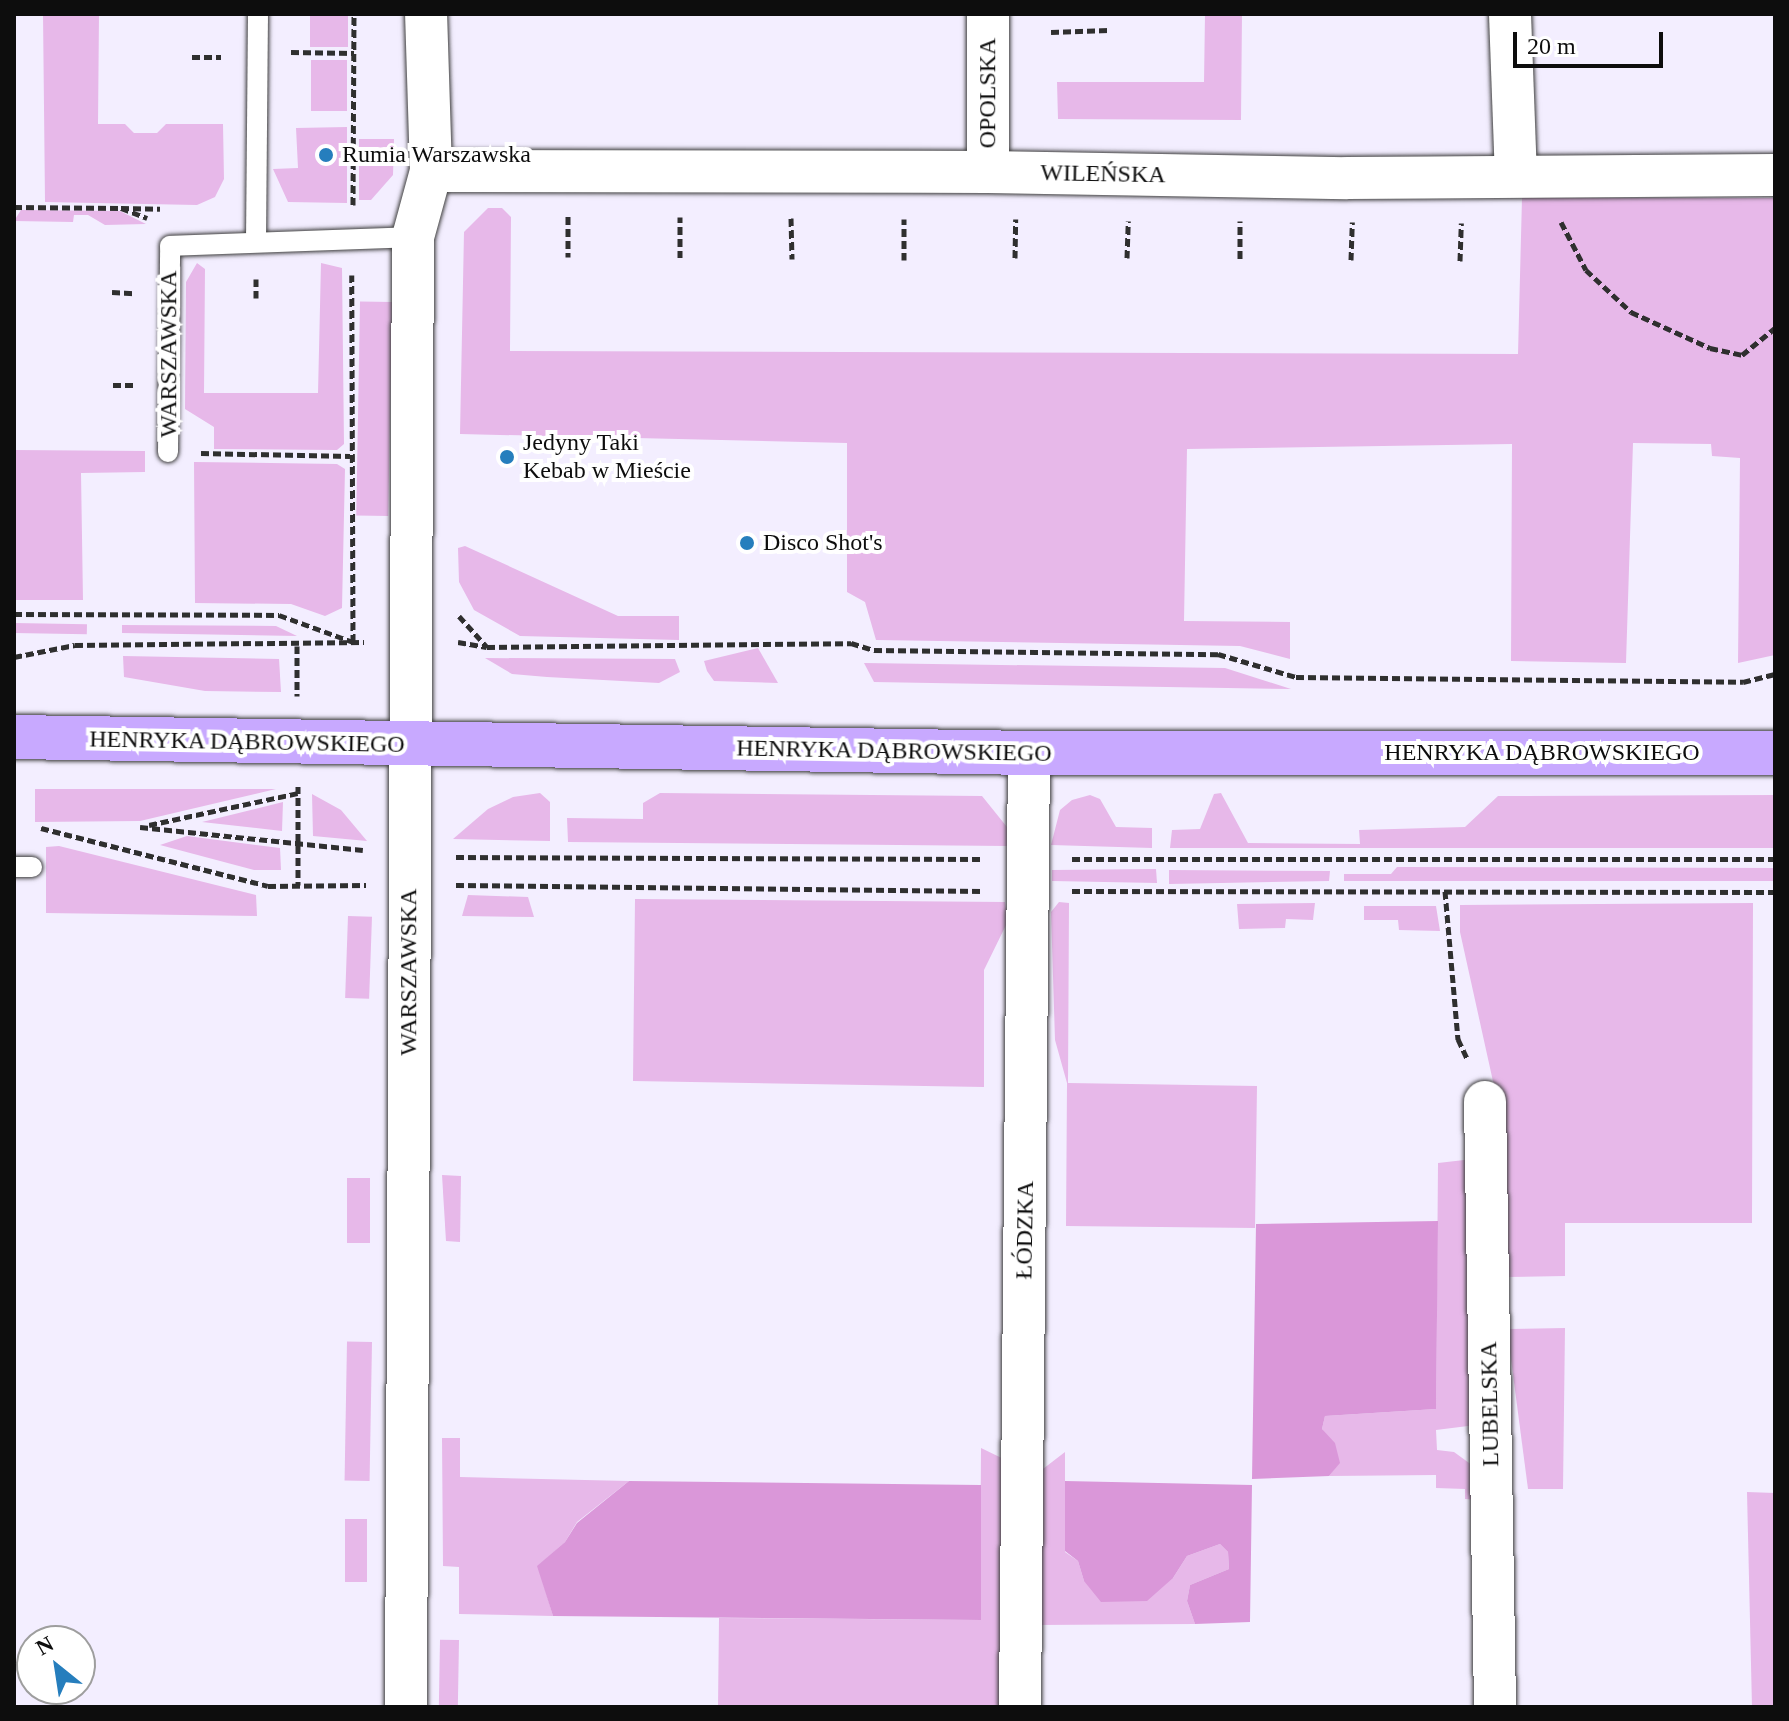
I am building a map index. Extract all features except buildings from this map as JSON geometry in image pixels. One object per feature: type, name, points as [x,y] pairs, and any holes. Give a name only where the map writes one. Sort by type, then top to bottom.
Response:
[{"type":"street","name":"WARSZAWSKA","points":[[406,1707],[413,237],[431,171],[426,14]]},
{"type":"street","name":"OPOLSKA","points":[[988,14],[988,172]]},
{"type":"street","points":[[1510,14],[1526,175]]},
{"type":"street","name":"WILEŃSKA","points":[[431,171],[988,172],[1347,178],[1775,175]]},
{"type":"street","name":"HENRYKA DĄBROWSKIEGO","points":[[14,737],[1029,753],[1775,753]]},
{"type":"street","name":"ŁÓDZKA","points":[[1020,1707],[1029,753]]},
{"type":"street","name":"LUBELSKA","points":[[1485,1102],[1495,1707]]},
{"type":"lane","points":[[256,242],[258,14]]},
{"type":"lane","name":"WARSZAWSKA","points":[[168,452],[170,246],[413,237]]},
{"type":"path","points":[[353,642],[350,456],[354,14]]},
{"type":"path","points":[[1051,32],[1109,30]]},
{"type":"path","points":[[258,53],[354,53]]},
{"type":"path","points":[[192,57],[228,57]]},
{"type":"path","points":[[1526,175],[1586,270],[1631,312],[1710,348],[1742,355],[1775,328]]},
{"type":"path","points":[[568,199],[568,257]]},
{"type":"path","points":[[680,258],[681,200]]},
{"type":"path","points":[[791,201],[792,259]]},
{"type":"path","points":[[904,202],[904,260]]},
{"type":"path","points":[[1015,258],[1016,202]]},
{"type":"path","points":[[1240,204],[1240,259]]},
{"type":"path","points":[[14,207],[168,209]]},
{"type":"path","points":[[121,208],[155,222],[155,244],[170,246]]},
{"type":"path","points":[[1127,258],[1128,217]]},
{"type":"path","points":[[1351,260],[1352,219]]},
{"type":"path","points":[[1460,261],[1461,220]]},
{"type":"path","points":[[168,452],[350,456]]},
{"type":"path","points":[[14,614],[279,615],[353,642]]},
{"type":"path","points":[[14,657],[75,645],[411,641],[487,647],[851,643],[874,650],[1218,654],[1296,677],[1743,682],[1775,674]]},
{"type":"path","points":[[298,793],[140,827],[410,871],[1030,875],[1445,891],[1775,892]]},
{"type":"path","points":[[41,828],[268,886],[410,871],[1030,875],[1775,859]]},
{"type":"path","points":[[1445,891],[1458,1039],[1485,1102]]},
{"type":"shaded area","points":[[43,14],[99,14],[98,124],[125,124],[134,133],[157,133],[166,124],[223,124],[224,179],[215,197],[197,205],[45,202]]},
{"type":"shaded area","points":[[310,14],[348,14],[348,47],[310,47]]},
{"type":"shaded area","points":[[1205,14],[1242,14],[1241,120],[1058,119],[1057,82],[1204,82]]},
{"type":"shaded area","points":[[311,60],[347,60],[347,111],[311,111]]},
{"type":"shaded area","points":[[347,127],[347,203],[288,202],[273,169],[298,168],[296,128]]},
{"type":"shaded area","points":[[359,139],[394,139],[393,175],[371,200],[359,200]]},
{"type":"shaded area","points":[[1522,198],[1775,198],[1775,655],[1738,663],[1740,458],[1712,456],[1711,444],[1633,443],[1626,663],[1511,661],[1512,444],[1187,449],[1184,621],[1290,622],[1290,659],[1240,646],[876,640],[865,602],[847,592],[847,443],[460,434],[464,232],[488,208],[502,208],[511,217],[510,351],[1518,354]]},
{"type":"shaded area","points":[[21,210],[120,211],[146,224],[105,225],[88,215],[74,215],[73,222],[14,221]]},
{"type":"shaded area","points":[[197,263],[205,269],[204,393],[318,393],[321,263],[342,268],[344,444],[337,450],[214,449],[214,427],[185,409],[186,282]]},
{"type":"shaded area","points":[[360,301],[392,302],[388,516],[356,515]]},
{"type":"shaded area","points":[[14,450],[145,451],[145,472],[81,473],[83,600],[14,600]]},
{"type":"shaded area","points":[[194,462],[337,464],[345,469],[342,608],[325,616],[291,604],[195,603]]},
{"type":"shaded area","points":[[465,546],[618,616],[679,616],[679,640],[520,636],[474,610],[459,582],[458,548]]},
{"type":"shaded area","points":[[14,623],[87,624],[87,634],[14,633]]},
{"type":"shaded area","points":[[122,625],[276,626],[297,636],[122,633]]},
{"type":"shaded area","points":[[758,648],[778,683],[714,681],[707,671],[704,661]]},
{"type":"shaded area","points":[[123,656],[279,659],[281,692],[205,691],[124,677]]},
{"type":"shaded area","points":[[485,658],[675,659],[680,672],[659,683],[547,677],[512,674]]},
{"type":"shaded area","points":[[864,663],[1225,668],[1291,689],[874,682]]},
{"type":"shaded area","points":[[35,789],[276,789],[140,821],[35,822]]},
{"type":"shaded area","points":[[540,793],[550,802],[550,841],[453,839],[488,809],[513,797]]},
{"type":"shaded area","points":[[660,793],[982,796],[1007,827],[1008,846],[568,842],[567,818],[643,819],[643,803]]},
{"type":"shaded area","points":[[1221,793],[1248,843],[1360,844],[1359,830],[1465,827],[1498,796],[1775,795],[1775,848],[1170,848],[1172,830],[1200,829],[1214,794]]},
{"type":"shaded area","points":[[312,794],[341,810],[367,841],[313,836]]},
{"type":"shaded area","points":[[1090,795],[1100,799],[1116,827],[1152,828],[1152,848],[1051,845],[1060,810],[1072,800]]},
{"type":"shaded area","points":[[283,802],[282,831],[202,822]]},
{"type":"shaded area","points":[[187,836],[280,848],[281,870],[254,870],[160,845]]},
{"type":"shaded area","points":[[59,846],[256,895],[257,916],[46,913],[46,847]]},
{"type":"shaded area","points":[[1397,867],[1775,868],[1775,881],[1344,881],[1344,874],[1391,874]]},
{"type":"shaded area","points":[[1156,869],[1157,883],[1052,881],[1052,870]]},
{"type":"shaded area","points":[[1169,870],[1330,871],[1329,881],[1169,884]]},
{"type":"shaded area","points":[[468,895],[528,897],[534,917],[462,916]]},
{"type":"shaded area","points":[[635,899],[1005,902],[1008,921],[984,970],[984,1087],[633,1081]]},
{"type":"shaded area","points":[[1059,902],[1069,903],[1068,1083],[1257,1086],[1255,1228],[1066,1226],[1067,1083],[1055,1040],[1051,912]]},
{"type":"shaded area","points":[[1315,903],[1313,920],[1286,919],[1285,928],[1239,929],[1237,904]]},
{"type":"shaded area","points":[[1753,903],[1752,1223],[1565,1223],[1565,1276],[1506,1277],[1498,1104],[1460,932],[1460,905]]},
{"type":"shaded area","points":[[1364,906],[1436,906],[1440,931],[1399,930],[1398,920],[1364,920]]},
{"type":"shaded area","points":[[348,916],[372,917],[369,999],[345,998]]},
{"type":"shaded area","points":[[1473,1159],[1476,1425],[1436,1430],[1437,1450],[1454,1452],[1476,1468],[1478,1500],[1465,1499],[1465,1489],[1436,1488],[1436,1475],[1329,1476],[1339,1463],[1322,1429],[1325,1416],[1436,1409],[1438,1163]]},
{"type":"shaded area","points":[[442,1175],[461,1176],[460,1242],[446,1241]]},
{"type":"shaded area","points":[[347,1178],[370,1178],[370,1243],[347,1243]]},
{"type":"shaded area","points":[[1438,1221],[1436,1409],[1325,1416],[1322,1429],[1335,1443],[1340,1463],[1329,1476],[1252,1479],[1256,1224]]},
{"type":"shaded area","points":[[1565,1328],[1563,1489],[1528,1489],[1507,1329]]},
{"type":"shaded area","points":[[347,1342],[372,1342],[370,1481],[345,1481]]},
{"type":"shaded area","points":[[442,1438],[460,1438],[460,1477],[629,1481],[577,1522],[565,1542],[538,1566],[553,1616],[459,1614],[459,1567],[443,1566]]},
{"type":"shaded area","points":[[981,1448],[1012,1463],[1002,1707],[718,1707],[719,1618],[980,1620]]},
{"type":"shaded area","points":[[1065,1452],[1065,1552],[1078,1561],[1084,1581],[1173,1578],[1187,1556],[1220,1544],[1228,1552],[1229,1569],[1190,1585],[1187,1601],[1195,1624],[1037,1625],[1039,1472]]},
{"type":"shaded area","points":[[629,1481],[981,1485],[981,1620],[553,1616],[537,1566],[565,1542],[577,1523]]},
{"type":"shaded area","points":[[1065,1481],[1252,1485],[1250,1622],[1195,1624],[1187,1601],[1190,1585],[1229,1569],[1228,1552],[1220,1544],[1187,1556],[1173,1578],[1147,1601],[1101,1602],[1084,1581],[1078,1561],[1065,1551]]},
{"type":"shaded area","points":[[1747,1492],[1775,1493],[1775,1707],[1752,1707]]},
{"type":"shaded area","points":[[345,1519],[367,1519],[367,1582],[345,1582]]},
{"type":"shaded area","points":[[440,1640],[459,1640],[458,1707],[439,1707]]},
{"type":"place","name":"Rumia Warszawska","points":[[326,155]]},
{"type":"place","name":"Jedyny Taki Kebab w Mieście","points":[[507,457]]},
{"type":"place","name":"Disco Shot's","points":[[747,543]]}]
